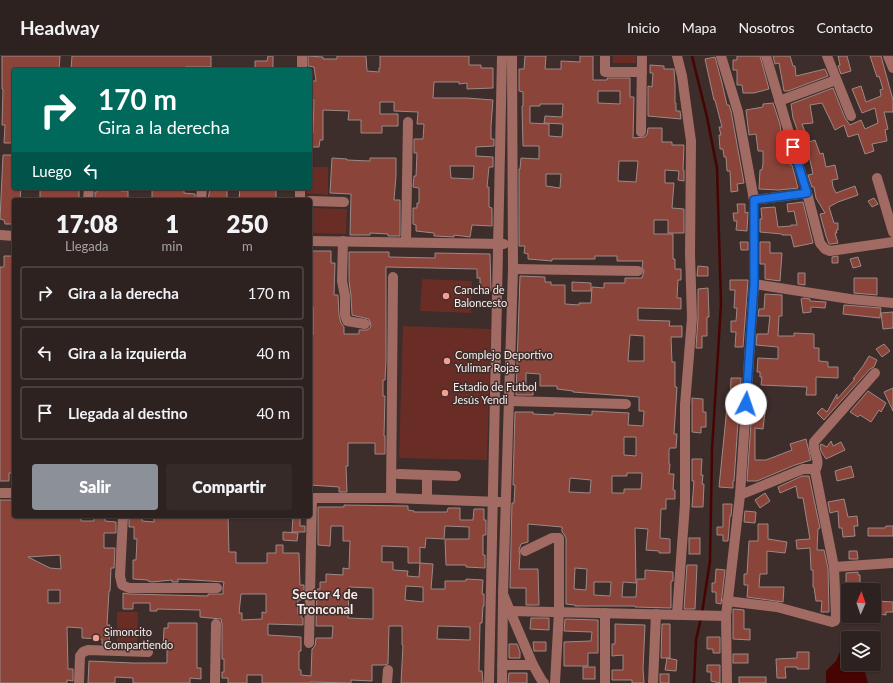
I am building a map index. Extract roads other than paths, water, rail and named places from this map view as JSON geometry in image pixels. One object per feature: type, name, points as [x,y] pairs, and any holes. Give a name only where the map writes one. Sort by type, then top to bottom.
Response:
[{"type":"street","points":[[302,56],[302,68]]},
{"type":"street","points":[[489,683],[502,56]]},
{"type":"street","points":[[502,683],[503,594],[513,269],[512,56]]},
{"type":"street","points":[[605,56],[605,72],[642,72]]},
{"type":"street","points":[[641,132],[642,56]]},
{"type":"street","points":[[678,56],[691,141],[690,254],[692,318],[686,405],[685,504],[681,614]]},
{"type":"street","points":[[721,56],[738,112],[754,200],[754,284],[740,495],[727,601],[723,615],[727,683]]},
{"type":"street","points":[[766,56],[807,193],[820,243],[825,249],[830,251],[893,242]]},
{"type":"street","points":[[827,56],[851,116]]},
{"type":"street","points":[[888,56],[893,68]]},
{"type":"street","points":[[779,101],[836,80]]},
{"type":"street","points":[[406,242],[408,122]]},
{"type":"street","points":[[877,178],[893,232]]},
{"type":"street","points":[[754,200],[807,193]]},
{"type":"street","points":[[312,201],[344,202]]},
{"type":"street","points":[[0,235],[12,236]]},
{"type":"street","points":[[312,241],[512,244]]},
{"type":"street","points":[[343,242],[342,281],[345,296],[345,315],[347,320],[365,324]]},
{"type":"street","points":[[513,269],[638,271]]},
{"type":"street","points":[[391,498],[393,277]]},
{"type":"street","points":[[754,284],[893,304]]},
{"type":"street","points":[[727,601],[777,607],[832,622],[835,621],[834,567],[815,472],[818,462],[814,442],[875,373]]},
{"type":"street","points":[[509,401],[626,404]]},
{"type":"street","points":[[740,495],[803,469],[811,469],[815,472]]},
{"type":"street","points":[[399,474],[456,476]]},
{"type":"street","points":[[427,475],[427,499]]},
{"type":"street","points":[[0,493],[12,493]]},
{"type":"street","points":[[312,498],[391,498],[506,502]]},
{"type":"street","points":[[123,518],[120,576],[122,585],[128,588],[217,588]]},
{"type":"street","points":[[309,643],[311,518]]},
{"type":"street","points":[[525,551],[552,538],[559,538],[559,612],[555,683]]},
{"type":"street","points":[[834,567],[892,563]]},
{"type":"street","points":[[503,594],[533,665],[544,683]]},
{"type":"street","points":[[510,610],[723,615]]},
{"type":"street","points":[[605,613],[605,683]]},
{"type":"street","points":[[653,683],[656,614]]},
{"type":"street","points":[[215,683],[216,624]]},
{"type":"street","points":[[79,683],[80,656],[83,652],[88,650],[148,652]]},
{"type":"street","points":[[502,665],[533,665]]},
{"type":"street","points":[[387,683],[388,670]]},
{"type":"waterway","points":[[692,56],[707,117],[717,168],[721,304],[712,450],[710,561],[702,613]]},
{"type":"waterway","points":[[694,683],[696,640],[701,618]]},
{"type":"place","name":"Cancha de Baloncesto","points":[[446,296]]},
{"type":"place","name":"Complejo Deportivo Yulimar Rojas","points":[[447,361]]},
{"type":"place","name":"Estadio de Futbol Jesús Yendi","points":[[445,393]]},
{"type":"place","name":"Simoncito Compartiendo","points":[[96,638]]},
{"type":"district","name":"Sector 4 de Tronconal","points":[[325,602]]}]
